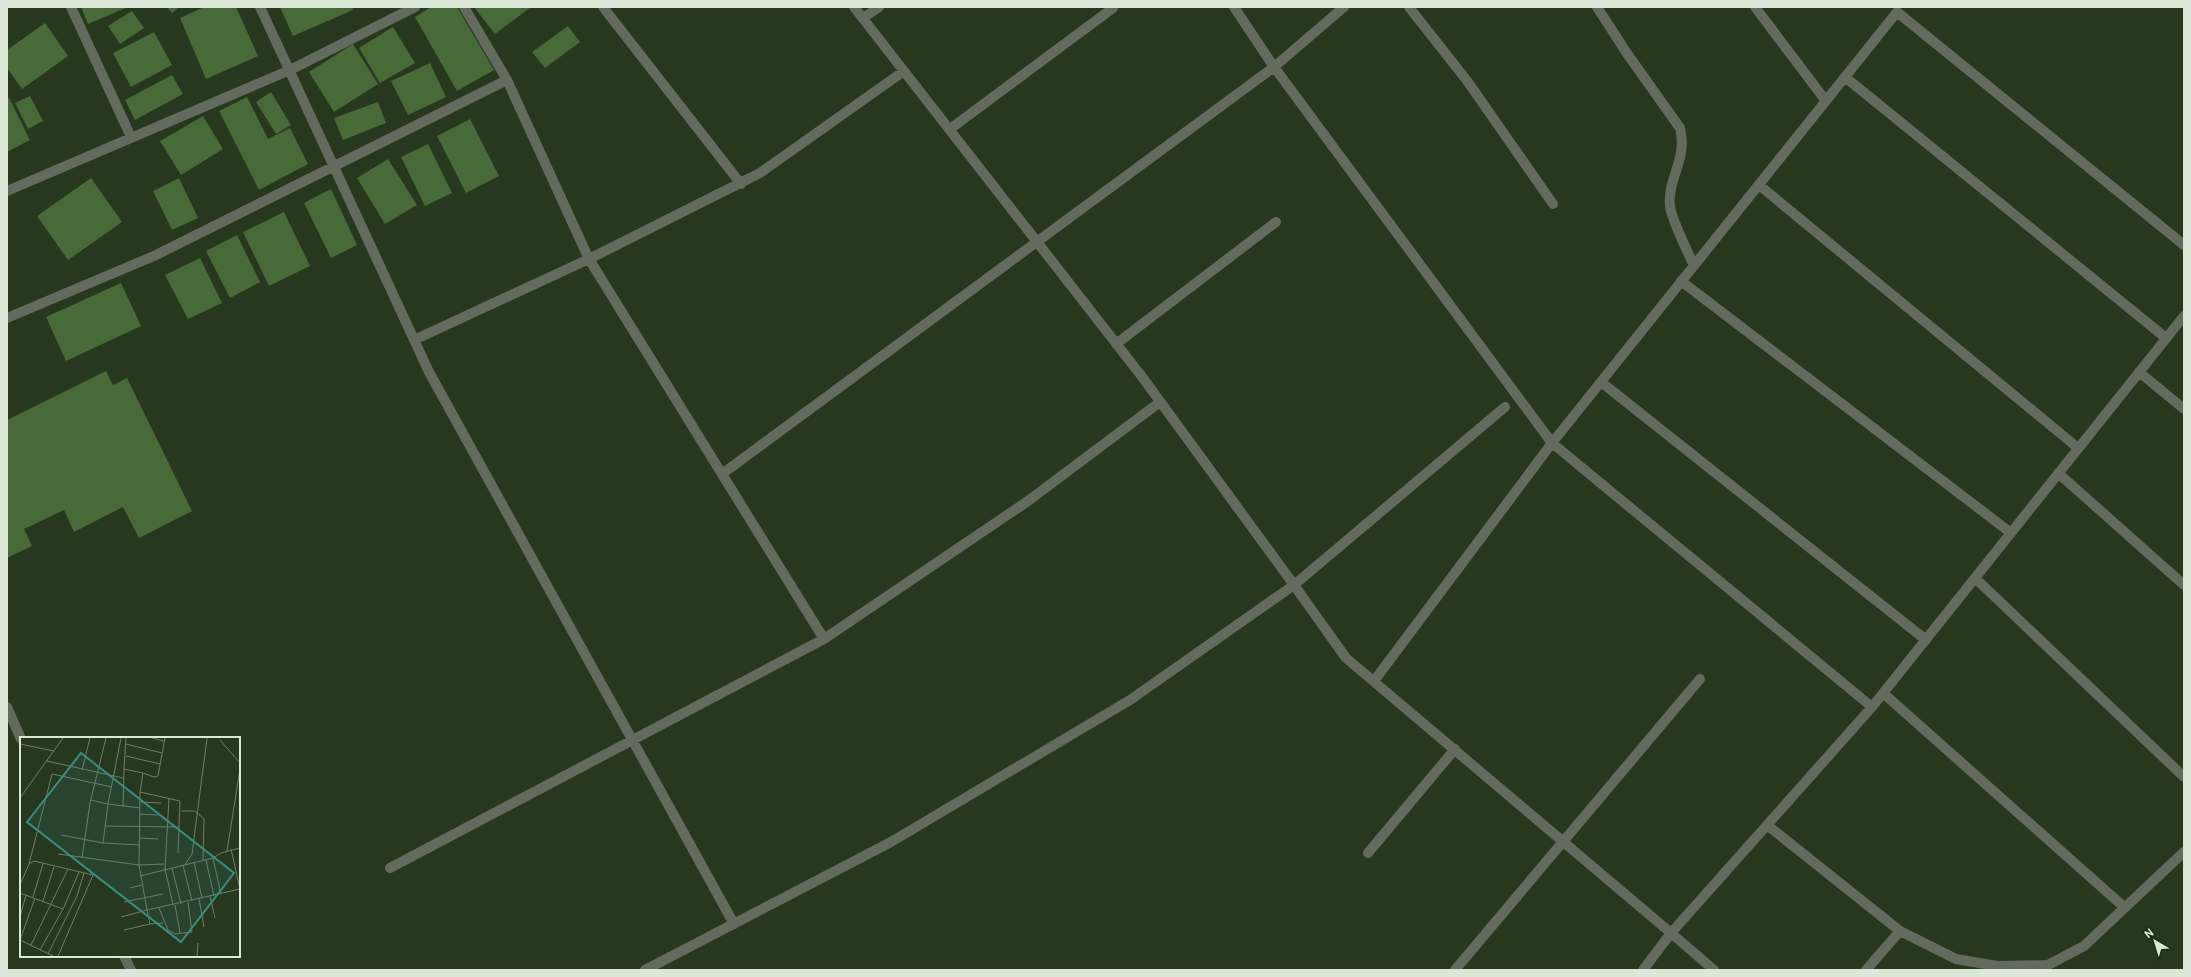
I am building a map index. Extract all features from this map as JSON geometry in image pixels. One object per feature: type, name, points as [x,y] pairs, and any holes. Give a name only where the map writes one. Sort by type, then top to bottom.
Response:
[{"type":"street","points":[[71,7],[131,136]]},
{"type":"street","points":[[260,7],[433,379],[734,924]]},
{"type":"street","points":[[7,191],[131,136],[290,70],[415,7]]},
{"type":"street","points":[[464,7],[507,80],[589,259],[824,639]]},
{"type":"street","points":[[603,7],[742,184]]},
{"type":"street","points":[[854,7],[1160,402],[1294,584],[1346,658],[1374,680],[1714,970]]},
{"type":"street","points":[[863,18],[879,7]]},
{"type":"street","points":[[1234,7],[1274,67],[1552,442],[1872,707]]},
{"type":"street","points":[[722,474],[1274,67],[1344,7]]},
{"type":"street","points":[[1409,7],[1468,82],[1553,204]]},
{"type":"street","points":[[1597,7],[1626,52],[1680,128],[1683,140],[1682,153],[1671,191],[1670,206],[1694,266]]},
{"type":"street","points":[[1755,7],[1826,101]]},
{"type":"street","points":[[950,129],[1113,8]]},
{"type":"street","points":[[1374,680],[1552,442],[1759,185],[1897,10],[2184,245]]},
{"type":"street","points":[[414,340],[589,259],[742,184],[760,173],[904,71]]},
{"type":"street","points":[[1845,77],[2166,338]]},
{"type":"street","points":[[7,318],[154,256],[507,80]]},
{"type":"street","points":[[1759,185],[2078,448]]},
{"type":"street","points":[[1116,344],[1276,222]]},
{"type":"street","points":[[1681,281],[2011,533]]},
{"type":"street","points":[[1643,970],[1671,933],[1884,693],[2184,316]]},
{"type":"street","points":[[2139,372],[2184,409]]},
{"type":"street","points":[[1601,382],[1926,640]]},
{"type":"street","points":[[390,868],[824,639],[1028,502],[1160,402]]},
{"type":"street","points":[[645,970],[891,842],[1130,700],[1294,584],[1505,407]]},
{"type":"street","points":[[2058,473],[2184,585]]},
{"type":"street","points":[[1975,578],[2184,776]]},
{"type":"street","points":[[1455,970],[1700,679]]},
{"type":"street","points":[[1884,693],[2124,907]]},
{"type":"street","points":[[7,707],[20,737]]},
{"type":"street","points":[[1368,853],[1455,749]]},
{"type":"street","points":[[1767,825],[1900,931],[1956,959],[1998,966],[2048,965],[2084,946],[2184,852]]},
{"type":"street","points":[[1866,970],[1900,931]]},
{"type":"street","points":[[124,957],[131,970]]},
{"type":"building","points":[[81,7],[128,7],[88,24]]},
{"type":"building","points":[[167,7],[179,7],[172,13]]},
{"type":"building","points":[[204,7],[236,7],[258,56],[206,79],[180,18]]},
{"type":"building","points":[[280,7],[352,7],[353,10],[293,36]]},
{"type":"building","points":[[431,7],[457,7],[494,70],[457,91],[415,17]]},
{"type":"building","points":[[474,7],[531,7],[495,34]]},
{"type":"building","points":[[132,11],[144,28],[120,44],[108,26]]},
{"type":"building","points":[[45,23],[68,56],[22,89],[7,68],[7,50]]},
{"type":"building","points":[[568,26],[580,42],[545,68],[532,52]]},
{"type":"building","points":[[393,27],[415,63],[380,83],[359,48]]},
{"type":"building","points":[[154,32],[172,65],[131,87],[113,53]]},
{"type":"building","points":[[353,44],[378,84],[334,112],[309,72]]},
{"type":"building","points":[[430,63],[446,97],[408,115],[391,81]]},
{"type":"building","points":[[172,75],[183,94],[135,120],[125,100]]},
{"type":"building","points":[[271,92],[291,125],[276,134],[256,102]]},
{"type":"building","points":[[30,96],[43,121],[28,129],[15,103]]},
{"type":"building","points":[[247,97],[268,139],[290,128],[308,164],[259,190],[219,111]]},
{"type":"building","points":[[9,98],[30,140],[7,152],[7,99]]},
{"type":"building","points":[[378,102],[386,123],[343,140],[334,118]]},
{"type":"building","points":[[203,116],[223,149],[181,175],[160,141]]},
{"type":"building","points":[[470,119],[499,176],[466,193],[437,136]]},
{"type":"building","points":[[428,144],[452,193],[425,206],[401,157]]},
{"type":"building","points":[[388,159],[417,205],[385,224],[357,178]]},
{"type":"building","points":[[91,178],[122,222],[68,260],[37,216]]},
{"type":"building","points":[[179,178],[198,218],[172,230],[153,191]]},
{"type":"building","points":[[331,189],[357,245],[331,258],[304,203]]},
{"type":"building","points":[[284,212],[310,266],[269,286],[243,232]]},
{"type":"building","points":[[237,235],[260,282],[230,298],[206,251]]},
{"type":"building","points":[[200,258],[222,303],[188,319],[165,275]]},
{"type":"building","points":[[121,283],[141,326],[66,361],[46,317]]},
{"type":"building","points":[[106,371],[113,385],[127,378],[192,511],[139,538],[123,507],[74,532],[64,510],[24,529],[32,546],[7,558],[7,420]]}]
